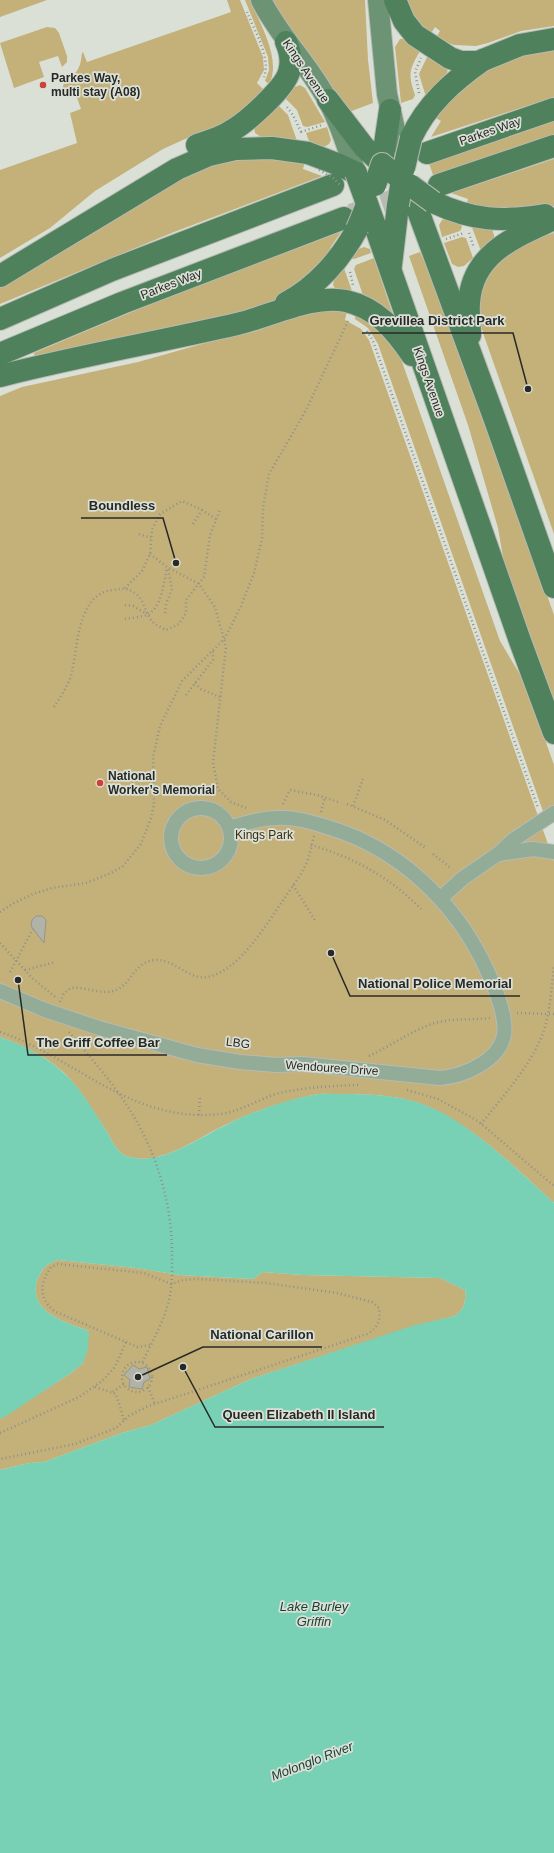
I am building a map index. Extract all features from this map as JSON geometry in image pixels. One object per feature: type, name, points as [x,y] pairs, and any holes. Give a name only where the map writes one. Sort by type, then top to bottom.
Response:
[{"type":"main road","points":[[395,0],[408,27],[422,41],[456,60],[470,63],[483,60]]},
{"type":"main road","points":[[368,161],[422,119],[443,92],[483,60],[502,51],[520,45],[554,39]]},
{"type":"main road","points":[[150,186],[181,152],[231,132],[251,116],[273,94],[289,73],[290,57],[286,42]]},
{"type":"main road","points":[[328,100],[368,161],[406,178],[415,204],[390,270]]},
{"type":"main road","name":"Parkes Way","points":[[0,318],[368,161],[554,109]]},
{"type":"main road","points":[[254,320],[289,302],[316,282],[338,258],[363,212],[368,161],[390,110]]},
{"type":"main road","points":[[363,212],[415,204],[554,146]]},
{"type":"main road","points":[[0,276],[199,158],[235,149],[263,147],[368,161],[406,178],[554,587]]},
{"type":"main road","points":[[415,204],[489,219],[515,220],[554,214]]},
{"type":"main road","name":"Parkes Way","points":[[0,354],[122,303],[363,212]]},
{"type":"main road","name":"Kings Avenue","points":[[363,212],[390,270],[520,641],[554,733]]},
{"type":"main road","points":[[471,356],[469,303],[472,286],[477,274],[489,257],[504,243],[554,219]]},
{"type":"main road","points":[[0,376],[254,320],[322,300],[339,300],[354,303],[371,311],[388,324],[402,340],[426,374]]},
{"type":"street","points":[[378,0],[390,110]]},
{"type":"street","name":"Kings Avenue","points":[[254,5],[286,42],[315,80],[328,100]]},
{"type":"street","points":[[204,807],[214,810],[222,816],[230,828],[231,842],[228,852],[218,863],[209,867],[200,868],[186,864],[175,854],[171,845],[170,835],[173,826],[178,817],[190,809],[204,807]]},
{"type":"street","points":[[441,898],[463,878],[498,854],[513,840],[554,813]]},
{"type":"street","name":"Wendouree Drive","points":[[0,991],[68,1018],[130,1037],[197,1055],[240,1062],[278,1065],[302,1064],[446,1078],[467,1071],[487,1059],[499,1046],[504,1032],[501,1008],[484,964],[463,925],[441,898],[415,875],[390,856],[369,844],[333,829],[307,821],[276,818],[258,820],[230,828]]},
{"type":"street","points":[[498,854],[533,849],[554,852]]},
{"type":"path","points":[[254,5],[265,57],[266,68],[262,81]]},
{"type":"path","points":[[415,78],[415,69],[424,53]]},
{"type":"path","points":[[283,104],[293,115],[303,138]]},
{"type":"path","points":[[301,132],[326,123]]},
{"type":"path","points":[[348,266],[355,291]]},
{"type":"path","points":[[0,912],[33,894],[52,888],[99,879],[123,866],[137,850],[147,832],[154,804],[153,757],[160,726],[182,681],[225,638],[241,606],[254,573],[262,539],[262,508],[269,474],[306,410],[349,318],[353,320]]},
{"type":"path","points":[[365,329],[373,341],[539,809]]},
{"type":"path","points":[[125,588],[142,571],[150,554],[152,529],[160,514],[182,501],[202,510],[216,519]]},
{"type":"path","points":[[193,524],[202,510]]},
{"type":"path","points":[[54,707],[65,690],[72,672],[78,633],[87,609],[97,597],[109,590],[125,588],[142,599],[148,615],[155,624],[166,630],[179,624],[186,613],[186,600],[204,577],[210,535],[220,510]]},
{"type":"path","points":[[139,534],[151,538]]},
{"type":"path","points":[[150,554],[167,567],[199,584],[216,607],[225,638],[226,647],[213,763],[218,789],[231,802],[248,809]]},
{"type":"path","points":[[165,613],[166,604],[172,589],[167,567]]},
{"type":"path","points":[[125,619],[148,615],[160,599],[167,567]]},
{"type":"path","points":[[125,605],[133,606],[148,615]]},
{"type":"path","points":[[186,695],[213,660],[212,651]]},
{"type":"path","points":[[195,683],[201,689],[220,698]]},
{"type":"path","points":[[353,806],[363,779]]},
{"type":"path","points":[[118,787],[153,790]]},
{"type":"path","points":[[282,806],[290,790],[325,797],[338,802]]},
{"type":"path","points":[[319,818],[325,797]]},
{"type":"path","points":[[347,804],[385,820],[426,848]]},
{"type":"path","points":[[60,1000],[65,991],[72,987],[102,992],[116,990],[139,967],[153,960],[165,961],[201,977],[215,975],[232,964],[252,945],[293,885],[306,864],[315,831]]},
{"type":"path","points":[[311,845],[341,855],[372,870],[397,888],[421,909]]},
{"type":"path","points":[[433,854],[463,878]]},
{"type":"path","points":[[293,885],[316,922]]},
{"type":"path","points":[[10,972],[34,929]]},
{"type":"path","points":[[0,943],[24,970],[39,984],[64,1003]]},
{"type":"path","points":[[24,970],[56,962]]},
{"type":"path","points":[[481,1124],[522,1071],[542,1036],[548,1013],[554,967]]},
{"type":"path","points":[[509,1014],[554,1014]]},
{"type":"path","points":[[366,1058],[433,1024],[450,1020],[496,1017]]},
{"type":"path","points":[[66,1029],[119,1094],[140,1127],[151,1151],[165,1190],[172,1232],[171,1284],[168,1304],[142,1363]]},
{"type":"path","points":[[0,1032],[16,1037],[105,1088],[144,1105],[185,1114],[199,1115],[230,1112],[274,1095],[297,1089],[322,1086],[363,1085]]},
{"type":"path","points":[[400,1089],[438,1099],[481,1124],[554,1186]]},
{"type":"path","points":[[199,1115],[200,1094]]},
{"type":"path","points":[[0,1459],[75,1444],[116,1428],[128,1416],[155,1404],[367,1334],[375,1330],[379,1320],[379,1308],[375,1304],[337,1293],[266,1283],[199,1279],[182,1280],[171,1284],[144,1273],[57,1264],[51,1267],[45,1277],[42,1288],[46,1303],[54,1311],[136,1346],[150,1345]]},
{"type":"path","points":[[0,1433],[79,1397],[102,1381],[115,1367],[126,1342]]},
{"type":"path","points":[[137,1362],[142,1363],[149,1368],[152,1373],[151,1382],[148,1387],[141,1392],[136,1392],[127,1388],[124,1384],[123,1374],[128,1366],[137,1362]]},
{"type":"path","points":[[112,1393],[124,1384]]},
{"type":"path","points":[[94,1386],[116,1394],[124,1420]]},
{"type":"path","points":[[148,1387],[155,1404]]},
{"type":"green space","points":[[0,0],[47,0],[0,17]]},
{"type":"green space","points":[[227,0],[240,0],[263,57],[264,70],[257,83],[264,90],[229,122],[163,149],[95,191],[50,228],[0,258],[0,170],[77,143],[70,113],[81,109],[74,89],[63,93],[63,85],[78,69],[82,53],[83,52],[87,62],[231,12]]},
{"type":"green space","points":[[245,0],[250,0],[268,42],[273,64],[269,84],[265,81],[269,70],[268,57]]},
{"type":"green space","points":[[270,0],[365,0],[368,60],[373,103],[349,112]]},
{"type":"green space","points":[[404,0],[554,0],[554,26],[521,31],[476,46],[454,45],[436,38],[440,31],[435,27],[430,35],[410,16],[413,12]]},
{"type":"green space","points":[[47,27],[55,28],[59,33],[67,56],[67,62],[62,67],[58,56],[39,62],[44,77],[14,88],[0,43]]},
{"type":"green space","points":[[400,39],[405,39],[420,51],[411,72],[411,82],[415,95],[413,99],[401,103],[395,47]]},
{"type":"green space","points":[[554,49],[554,97],[431,137],[441,121],[434,117],[451,98],[481,74],[515,57]]},
{"type":"green space","points":[[428,55],[448,69],[446,76],[426,97],[419,74]]},
{"type":"green space","points":[[300,85],[305,88],[325,122],[307,127],[303,126],[297,110],[284,97],[295,87]]},
{"type":"green space","points":[[276,103],[288,115],[297,141],[261,137],[255,133],[254,127]]},
{"type":"green space","points":[[554,118],[554,138],[434,178],[428,160]]},
{"type":"green space","points":[[327,127],[331,140],[329,144],[324,147],[310,144],[306,133]]},
{"type":"green space","points":[[256,157],[305,162],[303,169],[322,176],[174,232],[0,304],[0,285],[177,179],[215,162]]},
{"type":"green space","points":[[554,159],[554,206],[527,211],[466,207],[468,199],[451,193]]},
{"type":"green space","points":[[446,218],[460,222],[462,227],[460,231],[442,237],[439,225],[442,220]]},
{"type":"green space","points":[[471,225],[492,229],[494,239],[481,251]]},
{"type":"green space","points":[[341,232],[330,248],[336,253],[271,306],[35,360],[34,353],[110,321],[186,290]]},
{"type":"green space","points":[[554,233],[554,534],[483,333],[480,321],[479,303],[482,289],[496,263],[529,240]]},
{"type":"green space","points":[[462,237],[466,238],[473,258],[464,266],[458,267],[452,264],[444,243]]},
{"type":"green space","points":[[364,247],[370,249],[371,253],[352,259],[356,250]]},
{"type":"green space","points":[[420,252],[436,286],[472,381],[554,615],[554,711],[505,569],[498,528],[468,425],[409,256]]},
{"type":"green space","points":[[374,258],[392,313],[364,298],[354,269],[356,265]]},
{"type":"green space","points":[[344,268],[353,294],[336,290],[333,285],[334,280]]},
{"type":"green space","name":"Kings Park","points":[[319,309],[347,311],[345,320],[361,329],[369,340],[554,861],[554,1203],[498,1152],[468,1129],[436,1110],[413,1101],[389,1096],[352,1094],[313,1095],[278,1104],[245,1116],[192,1143],[157,1157],[146,1159],[127,1156],[116,1147],[84,1097],[63,1072],[38,1054],[0,1037],[0,396],[22,387],[138,362],[216,340],[253,332]]},
{"type":"green space","points":[[355,314],[380,330],[379,333],[390,340],[400,356],[500,641],[525,683],[554,765],[554,810],[545,817],[378,344],[368,328],[355,319]]},
{"type":"green space","points":[[58,1260],[136,1268],[180,1275],[253,1279],[263,1272],[303,1275],[440,1278],[465,1290],[466,1297],[463,1308],[455,1316],[415,1326],[251,1379],[151,1425],[122,1433],[44,1462],[30,1463],[0,1470],[0,1418],[71,1373],[83,1363],[89,1331],[69,1324],[50,1314],[38,1299],[36,1290],[41,1271],[46,1266]]},
{"type":"water","name":"Lake Burley Griffin","points":[[0,1037],[36,1053],[68,1077],[88,1102],[116,1147],[127,1156],[146,1159],[170,1153],[247,1115],[302,1097],[316,1094],[365,1094],[390,1096],[427,1106],[455,1120],[499,1153],[554,1203],[554,1853],[0,1853],[0,1470],[30,1463],[44,1462],[122,1433],[151,1425],[251,1379],[415,1325],[455,1316],[463,1308],[466,1297],[465,1290],[440,1278],[303,1275],[263,1272],[253,1279],[180,1275],[136,1268],[58,1260],[46,1266],[41,1271],[36,1290],[38,1299],[50,1314],[69,1324],[89,1331],[88,1349],[83,1363],[71,1373],[3,1418],[0,1418]]},
{"type":"building","points":[[36,916],[42,916],[46,920],[44,943],[31,926],[32,920]]},
{"type":"building","points":[[133,1365],[139,1369],[147,1367],[150,1379],[144,1382],[142,1389],[129,1387],[130,1380],[124,1375]]},
{"type":"tunnel","points":[[351,215],[415,193]]},
{"type":"place","name":"Parkes Way, multi stay (A08)","points":[[43,85]]},
{"type":"place","name":"Grevillea District Park","points":[[528,389]]},
{"type":"place","name":"Boundless","points":[[176,563]]},
{"type":"place","name":"National Worker’s Memorial","points":[[100,783]]},
{"type":"place","name":"National Police Memorial","points":[[331,953]]},
{"type":"place","name":"The Griff Coffee Bar","points":[[18,980]]},
{"type":"place","name":"Queen Elizabeth II Island","points":[[183,1367]]},
{"type":"place","name":"National Carillon","points":[[138,1377]]},
{"type":"water label","name":"Molonglo River","points":[[312,1761]]}]
